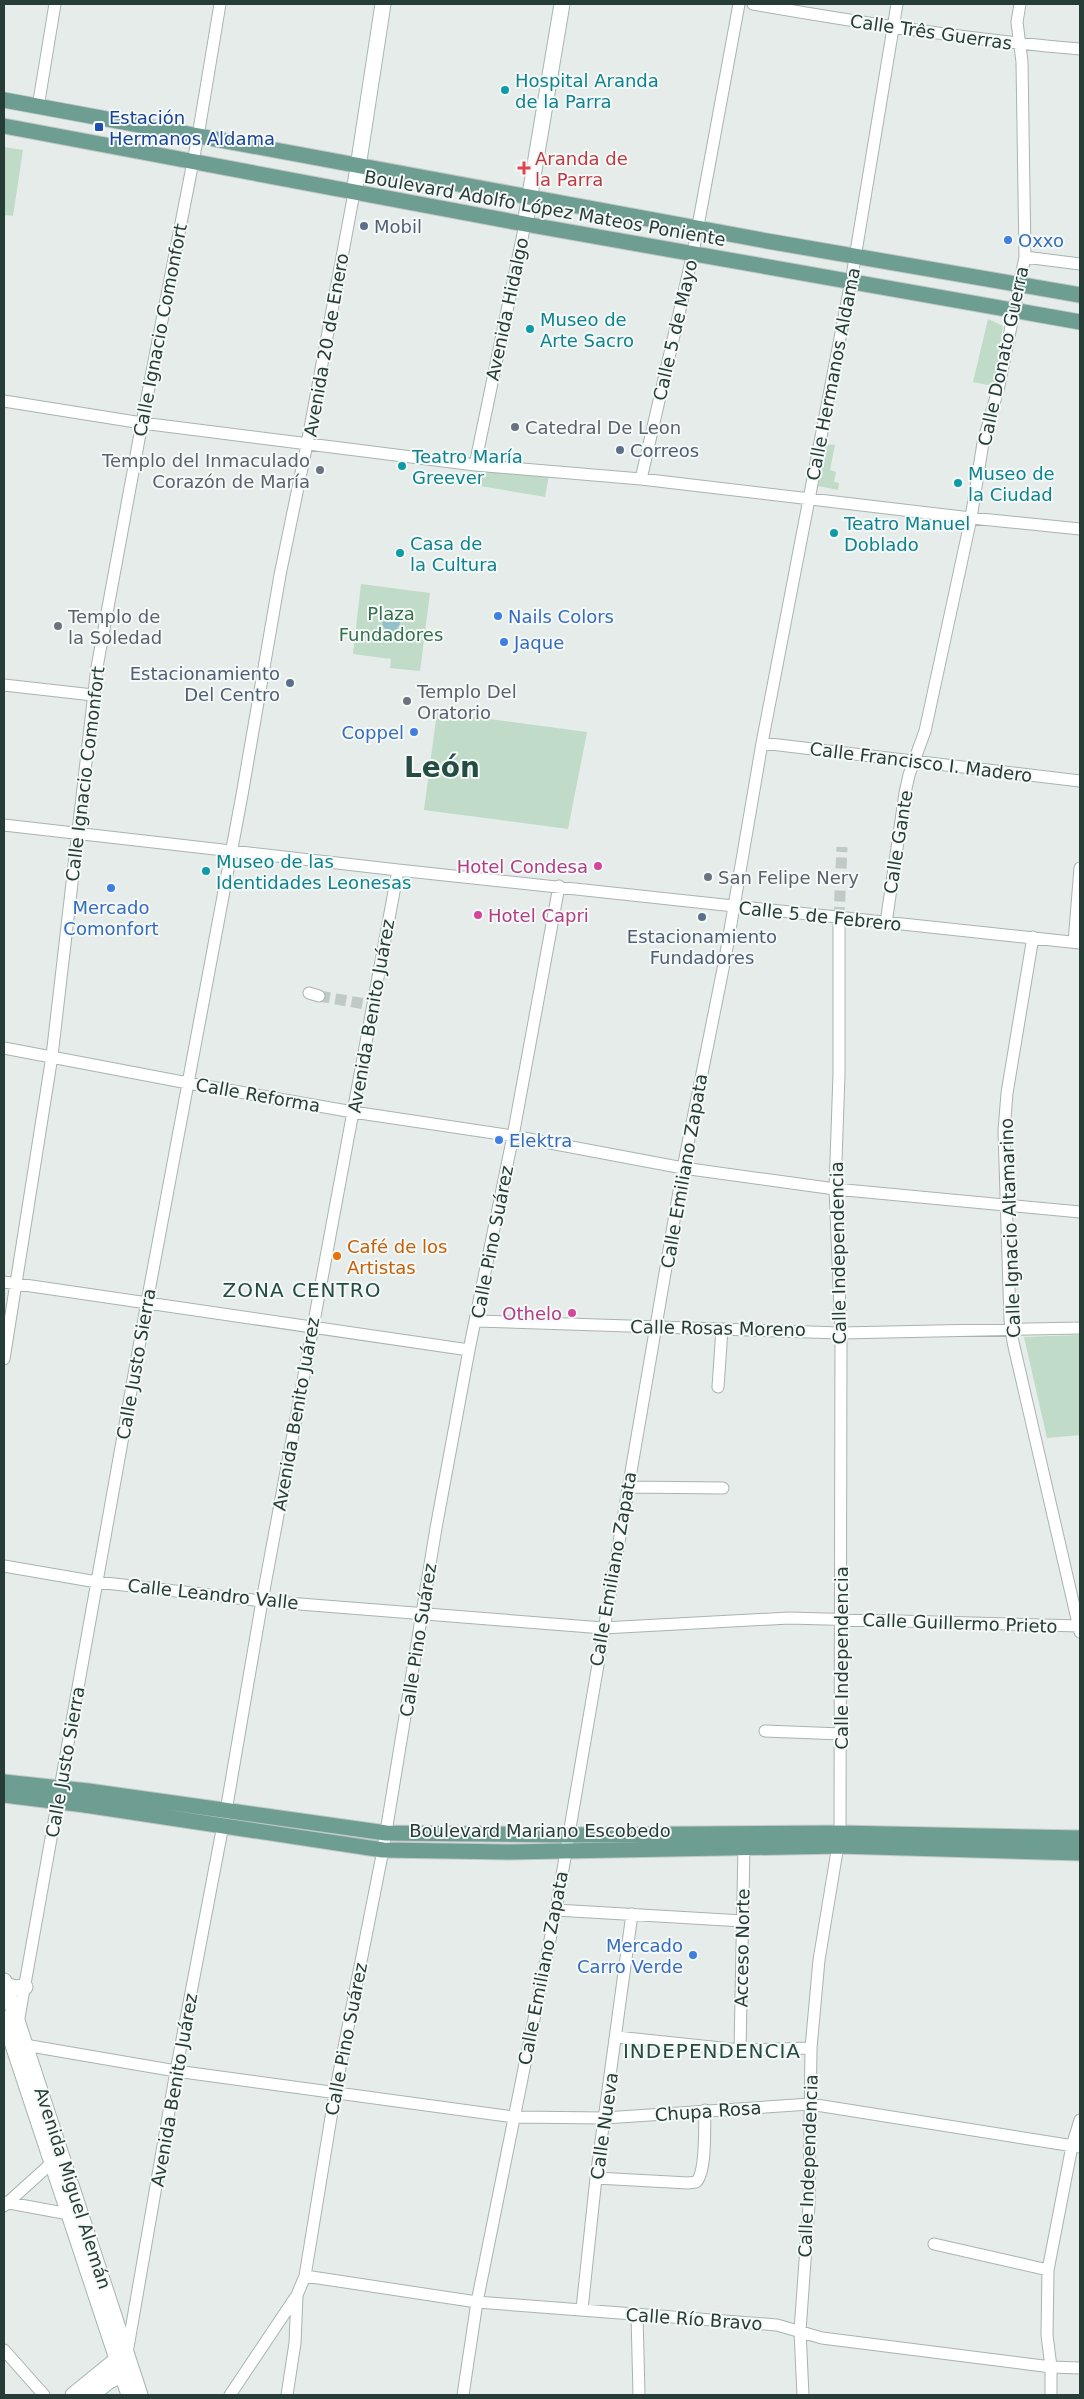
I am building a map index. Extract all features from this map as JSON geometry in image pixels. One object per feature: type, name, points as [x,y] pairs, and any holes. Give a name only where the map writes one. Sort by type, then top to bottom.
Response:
[{"type":"main road","name":"Boulevard Adolfo López Mateos Poniente","points":[[4,100],[856,256],[1080,295]]},
{"type":"main road","name":"Boulevard Adolfo López Mateos Poniente","points":[[4,126],[354,193],[1014,312],[1080,322]]},
{"type":"main road","name":"Boulevard Mariano Escobedo","points":[[4,1782],[82,1797],[220,1815],[386,1833],[840,1840],[1080,1838]]},
{"type":"main road","name":"Boulevard Mariano Escobedo","points":[[4,1794],[82,1797]]},
{"type":"main road","name":"Boulevard Mariano Escobedo","points":[[220,1815],[383,1850],[565,1851],[744,1846],[840,1840],[1080,1853]]},
{"type":"street","points":[[38,107],[55,4]]},
{"type":"street","name":"Calle Ignacio Comonfort","points":[[4,1359],[8,1311],[17,1284],[52,1056],[66,949],[93,695],[142,424],[198,136],[220,4]]},
{"type":"street","name":"Avenida 20 de Enero","points":[[261,685],[280,575],[307,444],[354,193],[383,4]]},
{"type":"street","name":"Avenida Hidalgo","points":[[475,465],[531,197],[562,4]]},
{"type":"street","name":"Calle 5 de Mayo","points":[[641,479],[693,253],[739,4]]},
{"type":"street","name":"Calle Três Guerras","points":[[753,4],[892,28],[1020,44],[1080,49]]},
{"type":"street","name":"Calle Hermanos Aldama","points":[[762,743],[856,256],[897,4]]},
{"type":"street","name":"Calle Donato Guerra","points":[[915,762],[925,731],[971,518],[983,444],[999,386],[1025,258],[1022,62],[1017,22],[1020,4]]},
{"type":"street","points":[[1025,258],[1080,264]]},
{"type":"street","points":[[4,401],[142,424],[475,465],[641,479],[1080,529]]},
{"type":"street","points":[[4,685],[93,695]]},
{"type":"street","name":"Calle Justo Sierra","points":[[11,2019],[25,1986],[147,1302],[261,685]]},
{"type":"street","name":"Calle Francisco I. Madero","points":[[762,743],[1080,781]]},
{"type":"street","name":"Calle Emiliano Zapata","points":[[463,2395],[477,2302],[556,1910],[683,1168],[734,906],[762,743]]},
{"type":"street","name":"Calle Gante","points":[[886,923],[905,793],[915,762]]},
{"type":"street","name":"Calle 5 de Febrero","points":[[4,824],[398,870],[1077,942]]},
{"type":"street","name":"Avenida Benito Juárez","points":[[119,2373],[176,2071],[220,1815],[353,1112],[369,1005],[398,870]]},
{"type":"street","points":[[1077,942],[1080,870]]},
{"type":"street","name":"Calle Pino Suárez","points":[[288,2395],[295,2343],[297,2295],[305,2276],[335,2093],[383,1850],[469,1350],[513,1136],[559,886]]},
{"type":"street","name":"Calle Independencia","points":[[803,2395],[800,2331],[809,2205],[811,2048],[819,1960],[840,1840],[842,1619],[840,1333],[835,1189],[839,918]]},
{"type":"street","name":"Calle Ignacio Altamarino","points":[[1033,937],[1007,1093],[1004,1131],[1005,1206],[1011,1331],[1079,1622]]},
{"type":"street","name":"Calle Reforma","points":[[4,1048],[188,1083],[353,1112],[513,1136],[683,1168],[835,1189],[1080,1212]]},
{"type":"street","points":[[4,1282],[469,1350]]},
{"type":"street","name":"Calle Rosas Moreno","points":[[476,1321],[840,1333],[1011,1331],[1080,1328]]},
{"type":"street","points":[[718,1388],[722,1329]]},
{"type":"street","points":[[628,1487],[723,1488]]},
{"type":"street","name":"Calle Leandro Valle","points":[[4,1566],[97,1582],[262,1601],[423,1613]]},
{"type":"street","name":"Calle Guillermo Prieto","points":[[423,1613],[603,1628],[760,1618],[1079,1622]]},
{"type":"street","points":[[765,1732],[841,1734]]},
{"type":"street","points":[[4,1778],[62,1784],[82,1797]]},
{"type":"street","points":[[4,1800],[57,1806],[82,1797],[200,1803],[220,1815]]},
{"type":"street","name":"Acceso Norte","points":[[740,2050],[744,1846]]},
{"type":"street","points":[[556,1910],[743,1921]]},
{"type":"street","name":"Calle Nueva","points":[[582,2309],[596,2178],[617,2037],[632,1914]]},
{"type":"street","points":[[4,1983],[14,1988],[25,1986]]},
{"type":"street","name":"Avenida Miguel Alemán","points":[[4,1983],[14,2043],[57,2158],[76,2216],[119,2373],[129,2395]]},
{"type":"street","points":[[617,2037],[740,2050],[811,2048]]},
{"type":"street","name":"Chupa Rosa","points":[[14,2043],[176,2071],[514,2117],[605,2118],[810,2104],[1076,2147]]},
{"type":"street","points":[[596,2178],[696,2182],[701,2175],[703,2160],[705,2110]]},
{"type":"street","points":[[1051,2395],[1051,2367],[1047,2335],[1048,2270],[1076,2147],[1080,2120]]},
{"type":"street","points":[[5,2204],[57,2158]]},
{"type":"street","points":[[5,2204],[76,2216]]},
{"type":"street","points":[[934,2244],[1048,2270]]},
{"type":"street","name":"Calle Río Bravo","points":[[305,2276],[477,2302],[777,2325],[822,2338],[1051,2367],[1080,2368]]},
{"type":"street","points":[[230,2395],[297,2295]]},
{"type":"street","points":[[638,2315],[639,2395]]},
{"type":"street","points":[[4,2350],[44,2395]]},
{"type":"street","points":[[73,2395],[119,2373]]},
{"type":"street","points":[[92,2395],[119,2373]]},
{"type":"street","points":[[117,2395],[119,2373]]},
{"type":"street","name":"Avenida Miguel Alemán","points":[[119,2373],[140,2395]]},
{"type":"green space","points":[[4,147],[23,150],[13,216],[4,215]]},
{"type":"green space","points":[[988,319],[1003,326],[993,386],[973,382]]},
{"type":"green space","points":[[826,444],[835,445],[830,470],[836,472],[834,482],[839,483],[838,490],[818,486]]},
{"type":"green space","points":[[478,467],[549,475],[545,497],[475,485]]},
{"type":"green space","name":"Plaza Fundadores","points":[[361,584],[430,593],[420,671],[390,668],[391,659],[353,654]]},
{"type":"green space","points":[[437,712],[587,732],[568,829],[424,810]]},
{"type":"green space","points":[[1080,1335],[1080,1435],[1047,1438],[1024,1337]]},
{"type":"water","points":[[387,613],[395,613],[400,618],[398,629],[387,631],[382,626],[382,618]]},
{"type":"tunnel","points":[[839,918],[842,847]]},
{"type":"tunnel","points":[[319,996],[365,1004]]},
{"type":"place","name":"Hospital Aranda de la Parra","points":[[505,90]]},
{"type":"place","name":"Estación Hermanos Aldama","points":[[99,127]]},
{"type":"place","name":"Aranda de la Parra","points":[[524,168]]},
{"type":"place","name":"Mobil","points":[[364,226]]},
{"type":"place","name":"Oxxo","points":[[1008,240]]},
{"type":"place","name":"Museo de Arte Sacro","points":[[530,329]]},
{"type":"place","name":"Catedral De Leon","points":[[515,427]]},
{"type":"place","name":"Correos","points":[[620,450]]},
{"type":"place","name":"Teatro María Greever","points":[[402,466]]},
{"type":"place","name":"Templo del Inmaculado Corazón de María","points":[[320,470]]},
{"type":"place","name":"Museo de la Ciudad","points":[[958,483]]},
{"type":"place","name":"Teatro Manuel Doblado","points":[[834,533]]},
{"type":"place","name":"Casa de la Cultura","points":[[400,553]]},
{"type":"place","name":"Nails Colors","points":[[498,616]]},
{"type":"place","name":"Templo de la Soledad","points":[[58,626]]},
{"type":"place","name":"Jaque","points":[[504,642]]},
{"type":"place","name":"Estacionamiento Del Centro","points":[[290,683]]},
{"type":"place","name":"Templo Del Oratorio","points":[[407,701]]},
{"type":"place","name":"Coppel","points":[[414,732]]},
{"type":"place","name":"Hotel Condesa","points":[[598,866]]},
{"type":"place","name":"Museo de las Identidades Leonesas","points":[[206,871]]},
{"type":"place","name":"San Felipe Nery","points":[[708,877]]},
{"type":"place","name":"Mercado Comonfort","points":[[111,888]]},
{"type":"place","name":"Hotel Capri","points":[[478,915]]},
{"type":"place","name":"Estacionamiento Fundadores","points":[[702,917]]},
{"type":"place","name":"Elektra","points":[[499,1140]]},
{"type":"place","name":"Café de los Artistas","points":[[337,1256]]},
{"type":"place","name":"Othelo","points":[[572,1313]]},
{"type":"place","name":"Mercado Carro Verde","points":[[693,1955]]},
{"type":"district","name":"León","points":[[442,767]]},
{"type":"district","name":"ZONA CENTRO","points":[[302,1290]]},
{"type":"district","name":"INDEPENDENCIA","points":[[712,2051]]}]
